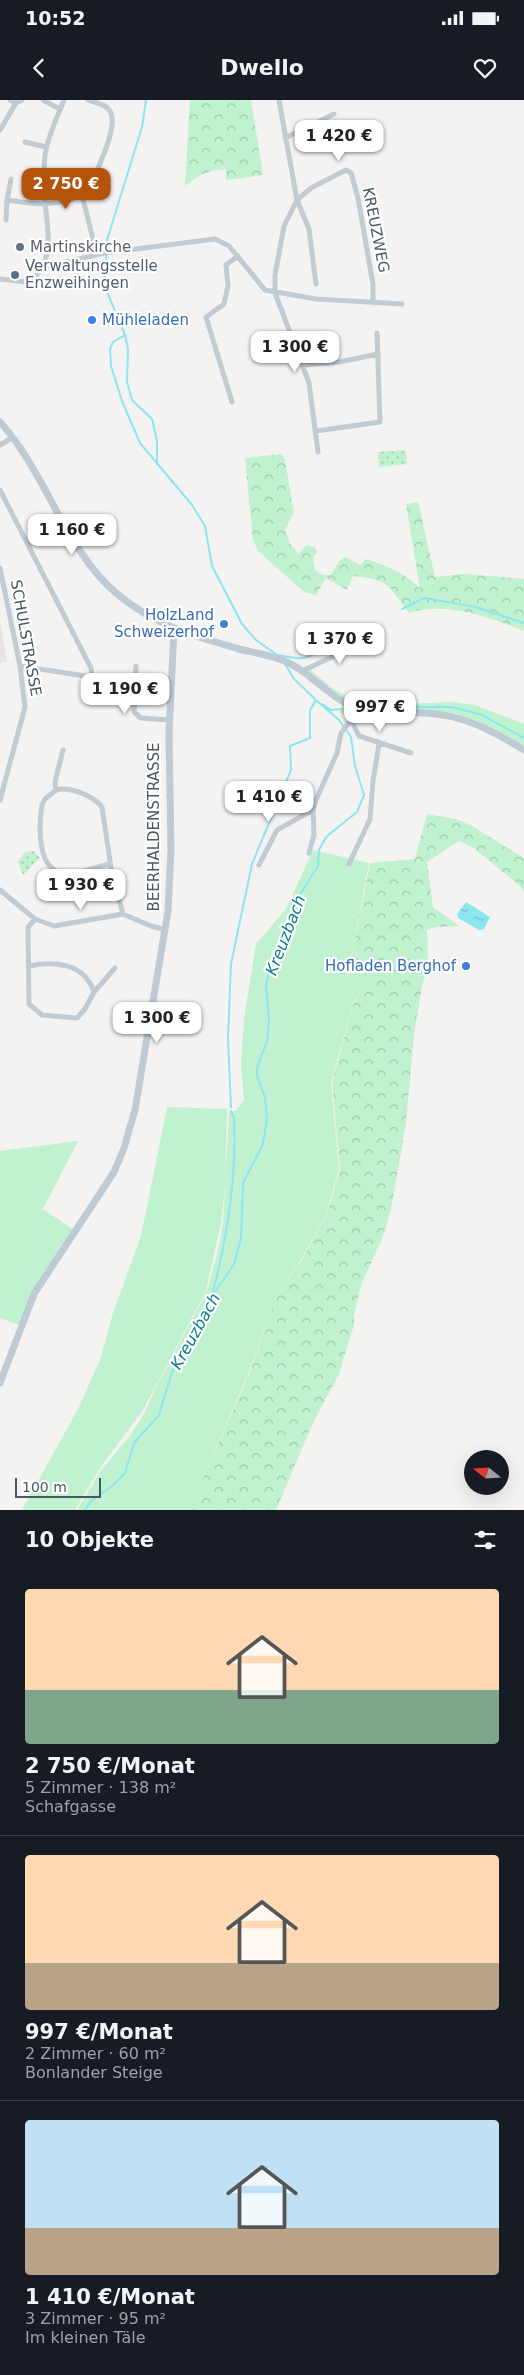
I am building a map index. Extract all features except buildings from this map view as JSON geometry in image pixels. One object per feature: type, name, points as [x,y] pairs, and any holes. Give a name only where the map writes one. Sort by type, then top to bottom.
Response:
[{"type":"street","points":[[0,130],[19,102],[10,100]]},
{"type":"street","points":[[43,100],[60,109]]},
{"type":"street","points":[[0,279],[27,282],[33,279],[41,268],[48,250],[43,178],[46,147],[64,100]]},
{"type":"street","points":[[7,200],[40,205],[68,200],[82,195],[89,186],[105,150],[112,120],[111,113],[103,105],[88,100]]},
{"type":"street","points":[[279,100],[297,200],[309,229],[316,284]]},
{"type":"street","points":[[285,138],[334,114]]},
{"type":"street","points":[[25,142],[46,147]]},
{"type":"street","name":"KREUZWEG","points":[[275,293],[277,252],[284,226],[297,200],[311,188],[346,170],[351,174],[373,284],[373,303]]},
{"type":"street","points":[[6,220],[11,179]]},
{"type":"street","points":[[82,195],[97,255]]},
{"type":"street","points":[[41,268],[112,252],[209,238],[222,241],[238,256],[265,290],[275,293],[373,303],[402,304]]},
{"type":"street","points":[[232,402],[206,318],[224,304],[228,286],[226,265],[238,256]]},
{"type":"street","points":[[275,293],[309,383],[318,452]]},
{"type":"street","points":[[316,430],[380,422],[377,333]]},
{"type":"street","points":[[303,365],[339,362],[378,354]]},
{"type":"street","points":[[0,422],[13,437],[100,577],[133,607],[174,630],[290,663],[333,697],[355,708],[378,713],[426,713],[457,716],[476,723],[524,750]]},
{"type":"street","points":[[0,446],[13,437]]},
{"type":"street","points":[[0,490],[91,668],[92,677],[20,666]]},
{"type":"street","name":"SCHULSTRASSE","points":[[0,568],[20,666],[25,707],[24,718],[0,800]]},
{"type":"street","points":[[302,671],[364,642],[358,628]]},
{"type":"street","name":"BEERHALDENSTRASSE","points":[[0,1383],[34,1294],[114,1172],[124,1148],[134,1110],[166,930],[170,850],[169,720],[174,630]]},
{"type":"street","points":[[136,666],[134,712],[141,718],[169,720]]},
{"type":"street","points":[[308,853],[314,831],[312,810],[337,753],[340,733],[349,722],[355,708]]},
{"type":"street","points":[[349,722],[359,736],[411,753]]},
{"type":"street","points":[[349,864],[370,819],[379,744]]},
{"type":"street","points":[[56,790],[55,782],[63,750]]},
{"type":"street","points":[[110,864],[65,873],[50,866],[44,858],[42,805],[45,799],[56,790],[67,789],[90,798],[102,807],[110,864],[123,914]]},
{"type":"street","points":[[259,865],[276,830],[312,810]]},
{"type":"street","points":[[0,890],[35,919],[54,926],[123,914],[166,930]]},
{"type":"street","points":[[35,919],[28,927],[29,1004],[34,1011],[42,1015],[77,1018],[85,1009],[94,992],[115,968]]},
{"type":"street","points":[[29,966],[48,963],[66,964],[91,984],[94,992]]},
{"type":"shaded area","points":[[0,622],[7,661],[0,663]]},
{"type":"green space","points":[[190,100],[251,100],[263,175],[226,180],[226,169],[204,174],[185,186]]},
{"type":"green space","points":[[406,450],[407,464],[379,467],[378,452]]},
{"type":"green space","points":[[282,454],[285,460],[294,513],[285,529],[290,544],[299,554],[306,545],[315,547],[317,552],[313,557],[315,570],[323,575],[331,575],[339,561],[345,557],[361,565],[365,559],[394,570],[420,588],[406,504],[418,502],[435,577],[464,574],[524,579],[524,631],[467,612],[438,609],[409,613],[387,585],[374,579],[353,576],[347,590],[326,578],[316,595],[304,592],[258,551],[253,540],[245,458]]},
{"type":"green space","points":[[310,669],[339,692],[355,700],[373,705],[454,702],[475,705],[524,724],[524,747],[484,725],[458,714],[445,712],[399,714],[369,722],[339,713],[345,699],[306,672]]},
{"type":"green space","points":[[427,814],[456,819],[472,826],[524,858],[524,892],[520,886],[475,849],[459,841],[427,862],[433,907],[459,926],[436,927],[427,930],[428,966],[422,986],[414,1035],[406,1123],[391,1210],[382,1239],[361,1285],[354,1314],[354,1325],[339,1374],[312,1425],[276,1510],[189,1510],[250,1372],[277,1296],[303,1258],[327,1214],[340,1170],[332,1082],[354,1002],[362,990],[365,971],[350,964],[370,863],[415,859]]},
{"type":"green space","points":[[313,850],[369,863],[350,964],[365,971],[362,990],[354,1001],[331,1082],[339,1170],[326,1215],[302,1258],[277,1296],[249,1372],[189,1510],[77,1510],[102,1469],[131,1434],[145,1412],[156,1387],[207,1291],[218,1251],[223,1223],[229,1111],[236,1111],[244,1100],[241,1064],[244,1019],[256,944],[286,909]]},
{"type":"green space","points":[[34,851],[40,858],[23,875],[18,862],[25,852]]},
{"type":"green space","points":[[167,1107],[227,1109],[225,1185],[221,1223],[206,1291],[143,1410],[100,1468],[75,1510],[22,1510],[78,1409],[100,1360],[113,1313],[141,1236]]},
{"type":"green space","points":[[78,1141],[43,1209],[74,1230],[19,1325],[0,1318],[0,1151]]},
{"type":"water","points":[[466,902],[490,917],[484,929],[479,930],[458,918],[457,914]]},
{"type":"waterway","points":[[146,100],[142,127],[107,240],[105,287],[125,335],[128,349],[127,382],[132,400],[152,419],[157,441],[157,464]]},
{"type":"waterway","points":[[125,335],[113,342],[110,349],[111,366],[122,401],[140,443],[192,505],[205,526],[212,566],[242,624],[256,640],[277,655]]},
{"type":"waterway","points":[[402,609],[424,598],[476,607],[524,623]]},
{"type":"waterway","points":[[332,643],[356,631]]},
{"type":"waterway","points":[[278,655],[302,658],[316,653]]},
{"type":"waterway","points":[[285,664],[294,679],[316,700]]},
{"type":"waterway","name":"Kreuzbach","points":[[85,1510],[91,1501],[112,1486],[125,1473],[134,1443],[159,1415],[172,1372],[196,1331],[211,1298],[234,1264],[241,1239],[243,1183],[263,1144],[267,1119],[265,1097],[257,1077],[257,1067],[267,1041],[269,1021],[266,986],[269,971],[298,898],[318,866],[319,850],[326,837],[357,812],[364,795],[355,766],[351,737],[339,720],[316,700],[310,710],[310,738],[290,746],[291,770],[252,864],[231,964],[228,1038],[231,1107]]},
{"type":"waterway","name":"Kreuzbach","points":[[322,704],[331,710],[340,709]]},
{"type":"waterway","points":[[383,707],[452,707],[482,715],[524,738]]},
{"type":"waterway","points":[[212,1296],[230,1207],[235,1140],[234,1118],[231,1111]]},
{"type":"place","name":"Martinskirche","points":[[20,247]]},
{"type":"place","name":"Verwaltungsstelle Enzweihingen","points":[[15,275]]},
{"type":"place","name":"Mühleladen","points":[[92,320]]},
{"type":"place","name":"HolzLand Schweizerhof","points":[[224,624]]},
{"type":"place","name":"Hofladen Berghof","points":[[466,966]]}]
